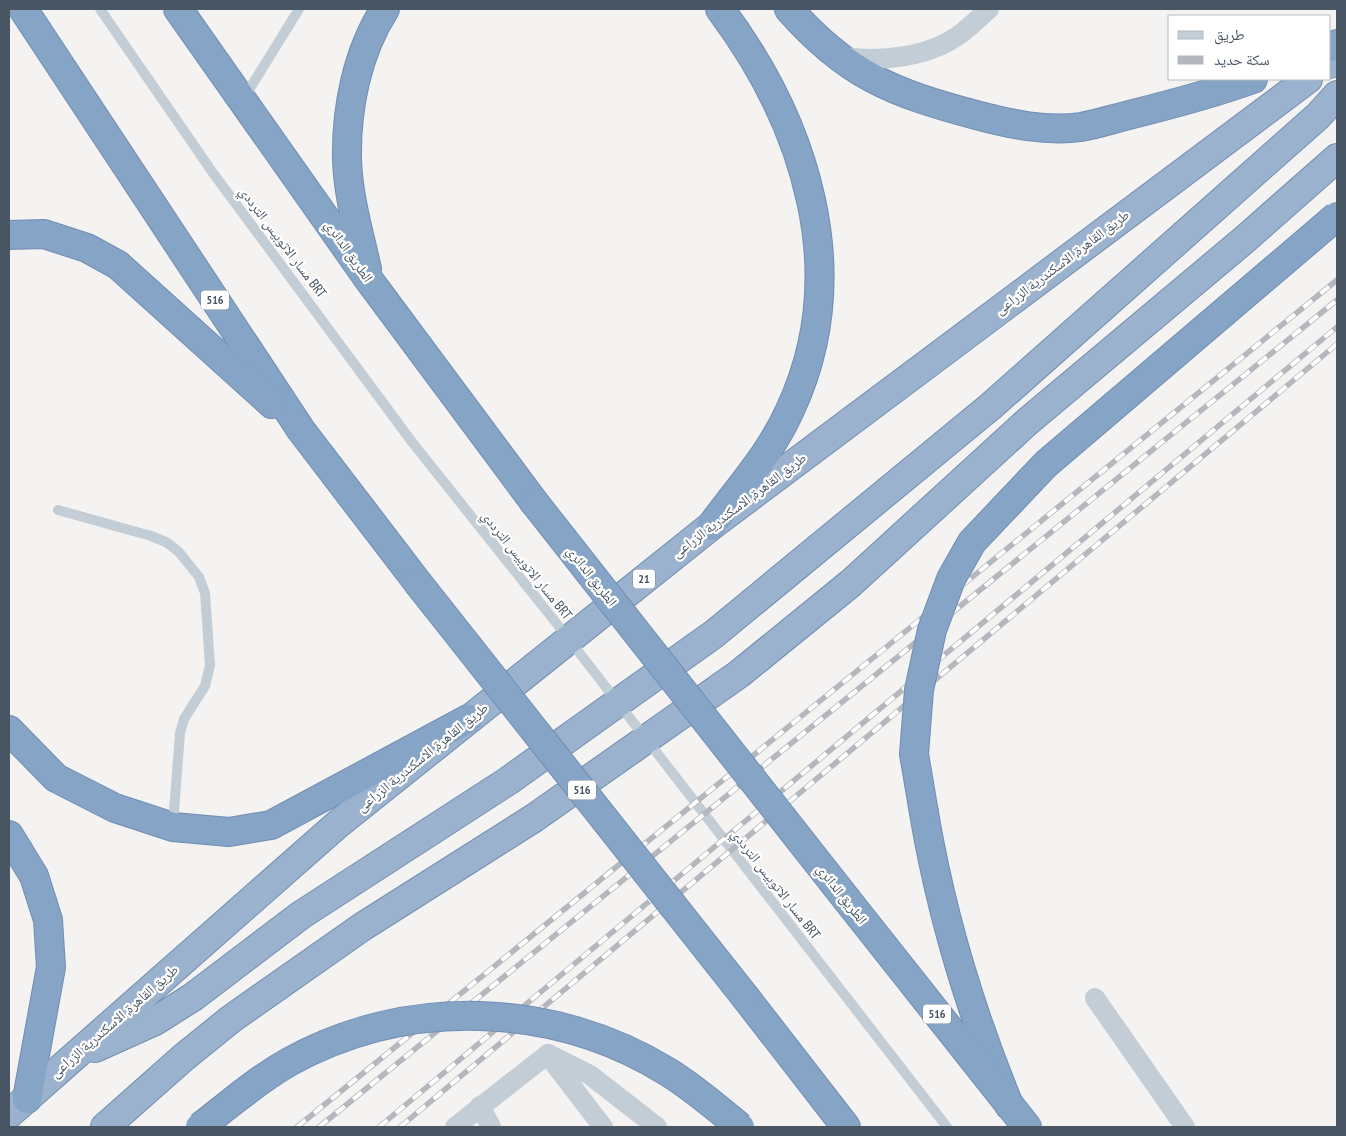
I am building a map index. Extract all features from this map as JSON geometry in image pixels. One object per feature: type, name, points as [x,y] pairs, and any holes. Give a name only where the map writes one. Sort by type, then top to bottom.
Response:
[{"type":"highway","name":"516","points":[[23,9],[301,430],[418,583],[846,1127]]},
{"type":"highway","name":"الطريق الدائري","points":[[178,9],[370,280],[534,502],[1027,1127]]},
{"type":"highway","points":[[370,280],[352,205],[347,160],[351,97],[360,64],[385,9]]},
{"type":"highway","points":[[711,526],[774,441],[790,410],[813,345],[819,310],[821,275],[819,240],[812,205],[802,166],[788,127],[743,39],[720,9]]},
{"type":"highway","points":[[789,9],[818,40],[838,57],[876,82],[911,97],[995,120],[1038,128],[1081,127],[1155,109],[1250,80]]},
{"type":"highway","name":"طريق القاهرة, الاسكندرية الزراعى","points":[[18,1107],[338,824],[468,719],[711,526],[1307,80]]},
{"type":"highway","points":[[74,1056],[115,1040],[155,1021],[193,997],[301,916],[508,781],[714,634],[991,406],[1318,116],[1337,95]]},
{"type":"highway","points":[[105,1127],[184,1057],[231,1019],[362,927],[534,818],[739,674],[851,583],[1027,422],[1244,240],[1337,158]]},
{"type":"highway","points":[[1009,1105],[985,1045],[944,914],[914,754],[918,690],[932,630],[952,579],[972,542],[1046,464],[1337,216]]},
{"type":"highway","points":[[9,235],[44,234],[87,248],[118,265],[301,430]]},
{"type":"highway","points":[[9,730],[56,778],[115,808],[173,827],[229,832],[271,825],[468,719]]},
{"type":"highway","points":[[9,835],[34,876],[48,920],[52,967],[18,1107]]},
{"type":"highway","points":[[200,1127],[263,1078],[306,1054],[343,1037],[409,1020],[443,1016],[477,1016],[544,1023],[609,1042],[668,1072],[695,1090],[740,1127]]},
{"type":"street","points":[[838,57],[880,59],[922,51],[962,33],[990,9]]},
{"type":"street","points":[[1095,998],[1184,1127]]},
{"type":"street","points":[[455,1127],[548,1054]]},
{"type":"street","points":[[548,1054],[603,1127]]},
{"type":"street","points":[[548,1054],[590,1075],[657,1127]]},
{"type":"street","points":[[480,1106],[491,1127]]},
{"type":"lane","name":"مسار الاتوبيس الترددي BRT","points":[[100,9],[213,173],[412,442],[557,624],[947,1127]]},
{"type":"lane","points":[[242,101],[299,9]]},
{"type":"lane","points":[[58,510],[166,542],[179,552],[199,578],[205,593],[210,666],[205,686],[184,719],[180,733],[173,827]]},
{"type":"railway","points":[[297,1127],[1337,280]]},
{"type":"railway","points":[[319,1127],[1337,300]]},
{"type":"railway","points":[[379,1127],[1337,327]]},
{"type":"railway","points":[[400,1127],[1337,344]]}]
